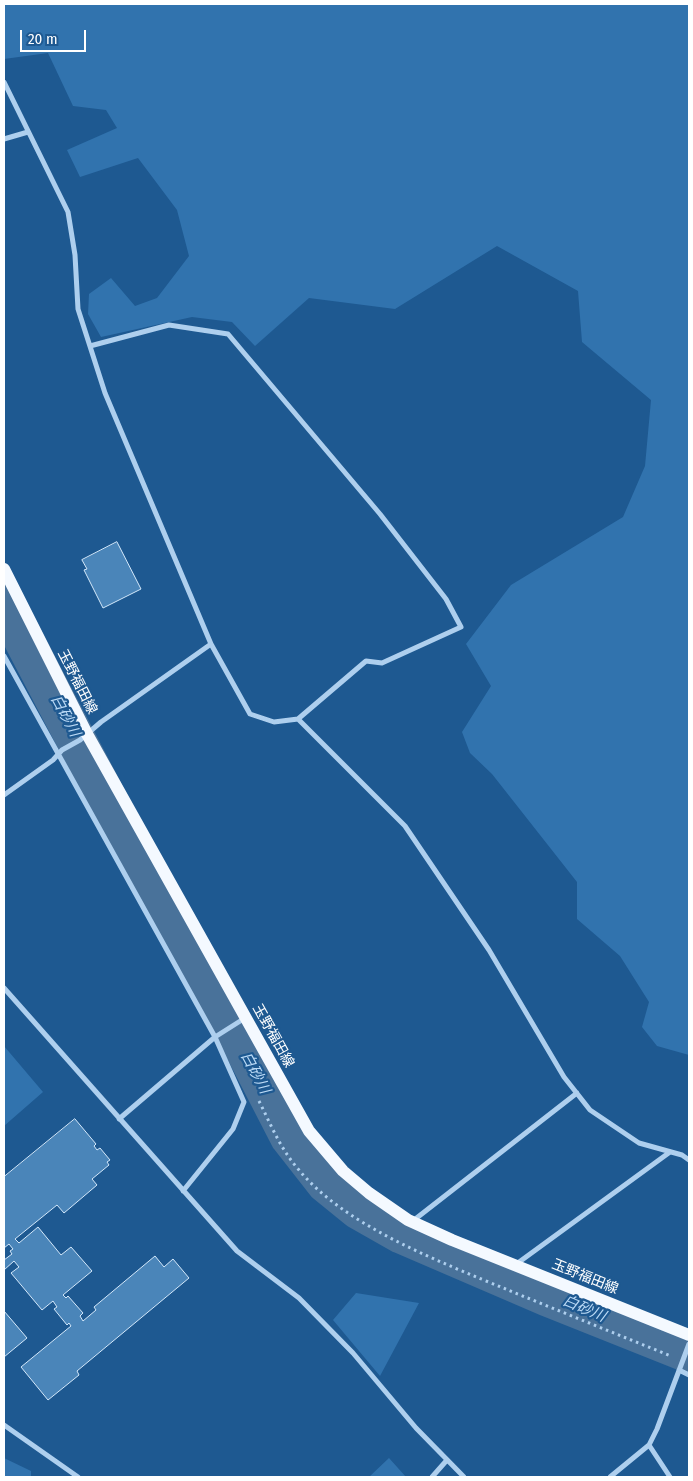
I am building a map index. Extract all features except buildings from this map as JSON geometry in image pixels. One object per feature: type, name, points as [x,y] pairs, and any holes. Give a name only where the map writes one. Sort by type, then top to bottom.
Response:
[{"type":"main road","name":"玉野福田線","points":[[4,569],[84,737],[242,1020],[309,1130],[342,1171],[369,1193],[412,1221],[689,1342]]},
{"type":"street","points":[[4,82],[68,212],[75,255],[78,309],[90,346],[109,402],[211,644],[250,714],[274,722],[298,719],[366,661],[382,663],[461,627],[446,599],[380,514],[228,334],[169,325],[90,346]]},
{"type":"street","points":[[4,139],[28,132]]},
{"type":"street","points":[[4,795],[52,760],[62,750],[84,737],[101,722],[211,644]]},
{"type":"street","points":[[4,656],[215,1037],[244,1102],[233,1128],[183,1191]]},
{"type":"street","points":[[298,719],[406,826],[489,950],[564,1076],[590,1110],[639,1143],[689,1160]]},
{"type":"street","points":[[4,988],[237,1251],[299,1298],[353,1353],[416,1428],[464,1477]]},
{"type":"street","points":[[119,1119],[215,1037],[242,1020]]},
{"type":"street","points":[[412,1221],[577,1093]]},
{"type":"street","points":[[515,1265],[670,1152]]},
{"type":"street","points":[[610,1477],[649,1445],[657,1429],[689,1342]]},
{"type":"street","points":[[679,1370],[689,1375]]},
{"type":"street","points":[[4,1425],[78,1477]]},
{"type":"street","points":[[649,1445],[670,1477]]},
{"type":"street","points":[[432,1477],[447,1460]]},
{"type":"shaded area","points":[[4,4],[689,4],[689,1055],[657,1046],[642,1027],[649,1002],[620,956],[577,919],[577,882],[492,774],[470,753],[462,732],[491,686],[466,644],[511,585],[623,517],[645,466],[651,400],[582,342],[578,291],[497,246],[395,309],[309,298],[255,346],[232,322],[192,317],[101,337],[88,314],[89,294],[111,278],[135,306],[157,298],[189,256],[177,210],[138,158],[80,177],[67,150],[117,128],[106,110],[73,106],[48,53],[4,59]]},
{"type":"shaded area","points":[[4,1046],[43,1092],[4,1126]]},
{"type":"shaded area","points":[[356,1293],[419,1303],[380,1376],[333,1320]]},
{"type":"shaded area","points":[[4,1458],[31,1471],[31,1477],[4,1477]]},
{"type":"shaded area","points":[[389,1458],[406,1477],[369,1477]]},
{"type":"waterway","name":"白砂川","points":[[4,602],[117,818],[237,1034],[290,1137],[326,1183],[358,1209],[402,1234],[546,1296],[689,1353]]}]
